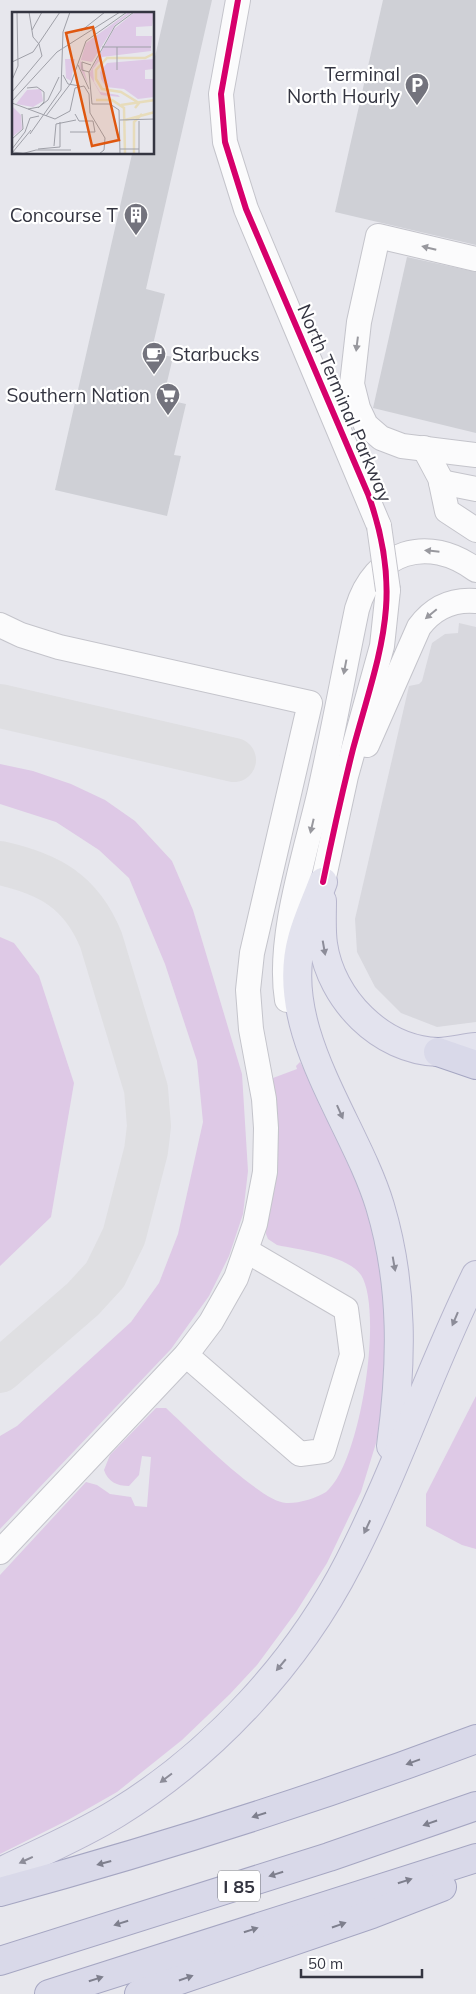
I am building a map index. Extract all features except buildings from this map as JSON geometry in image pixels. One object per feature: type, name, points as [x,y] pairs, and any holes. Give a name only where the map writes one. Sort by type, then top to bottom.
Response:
[{"type":"highway","points":[[438,1052],[476,1065]]},
{"type":"highway","points":[[0,1892],[143,1853],[221,1828],[364,1780],[476,1738]]},
{"type":"highway","name":"I 85","points":[[0,1960],[329,1857],[476,1806]]},
{"type":"highway","name":"I 85","points":[[49,1994],[476,1858]]},
{"type":"highway","points":[[140,1994],[372,1914],[476,1873]]},
{"type":"main road","points":[[323,882],[301,940],[298,970],[301,1013],[305,1031],[376,1197],[395,1267],[400,1323],[399,1373],[385,1482]]},
{"type":"main road","points":[[323,882],[323,944],[338,988],[348,1003],[375,1030],[393,1040],[438,1052],[476,1046]]},
{"type":"main road","points":[[0,1872],[117,1813],[168,1777],[213,1739],[253,1699],[299,1643],[325,1604],[368,1523],[476,1275]]},
{"type":"street","name":"North Terminal Parkway","points":[[238,0],[221,94],[225,142],[246,209],[379,526],[388,590],[382,646],[337,816],[323,882]]},
{"type":"street","name":"North Terminal Parkway","points":[[221,94],[237,42],[255,0]]},
{"type":"street","points":[[471,454],[402,446],[381,438],[366,425],[358,408],[352,384],[360,322],[378,236],[476,259]]},
{"type":"street","points":[[424,448],[440,480],[447,511],[476,530]]},
{"type":"street","points":[[440,480],[451,464],[471,454]]},
{"type":"street","points":[[440,480],[476,489]]},
{"type":"street","points":[[326,1081],[306,1058],[294,1033],[285,991],[284,968],[289,927],[334,726],[357,610],[362,595],[377,574],[391,561],[411,551],[429,550],[446,553],[476,570]]},
{"type":"street","points":[[337,816],[419,627],[430,614],[444,605],[465,600],[476,601]]},
{"type":"street","points":[[0,625],[20,635],[59,647],[310,703],[252,953],[248,990],[251,1029],[261,1078],[266,1152],[262,1193],[247,1251],[225,1301],[186,1355],[0,1552]]},
{"type":"street","points":[[186,1355],[300,1454],[323,1451],[352,1355],[346,1309],[247,1251]]},
{"type":"shaded area","points":[[459,623],[476,627],[476,1022],[437,1027],[401,1013],[375,987],[357,952],[355,919],[409,686],[419,684],[422,681],[432,643],[445,634],[458,633]]},
{"type":"shaded area","points":[[0,764],[33,771],[71,784],[105,800],[135,821],[172,861],[193,910],[242,1074],[248,1171],[243,1214],[229,1256],[209,1296],[171,1349],[0,1529],[0,1436],[17,1426],[131,1322],[159,1283],[178,1234],[203,1122],[197,1061],[165,964],[129,878],[99,850],[56,822],[0,804]]},
{"type":"shaded area","points":[[0,937],[14,943],[39,976],[74,1083],[51,1217],[0,1266]]},
{"type":"shaded area","points":[[300,1062],[322,1101],[369,1204],[391,1325],[380,1430],[361,1492],[327,1563],[296,1612],[257,1665],[230,1694],[182,1740],[117,1792],[68,1820],[0,1854],[0,1575],[86,1482],[97,1485],[110,1494],[131,1497],[135,1506],[147,1507],[151,1457],[142,1456],[139,1475],[129,1486],[114,1482],[108,1478],[104,1470],[110,1455],[156,1408],[166,1408],[242,1478],[274,1499],[286,1503],[307,1500],[326,1492],[338,1477],[349,1452],[365,1387],[369,1353],[370,1320],[367,1294],[361,1275],[354,1268],[334,1258],[277,1245],[268,1239],[266,1234],[277,1167],[277,1129],[273,1078],[297,1069],[296,1066]]},
{"type":"shaded area","points":[[476,1396],[476,1549],[462,1545],[426,1526],[426,1494]]},
{"type":"taxiway","points":[[0,706],[234,760]]},
{"type":"taxiway","points":[[0,863],[34,873],[61,887],[84,909],[93,923],[101,940],[146,1089],[149,1126],[146,1151],[124,1236],[105,1275],[83,1299],[0,1371]]},
{"type":"cycle path","points":[[238,0],[221,94],[225,142],[246,209],[368,494],[379,530],[385,563],[387,593],[379,652],[353,749],[323,882]]},
{"type":"place","name":"Terminal North Hourly","points":[[417,106]]},
{"type":"place","name":"Concourse T","points":[[136,236]]},
{"type":"place","name":"Starbucks","points":[[154,375]]},
{"type":"place","name":"Southern Nation","points":[[168,416]]}]
